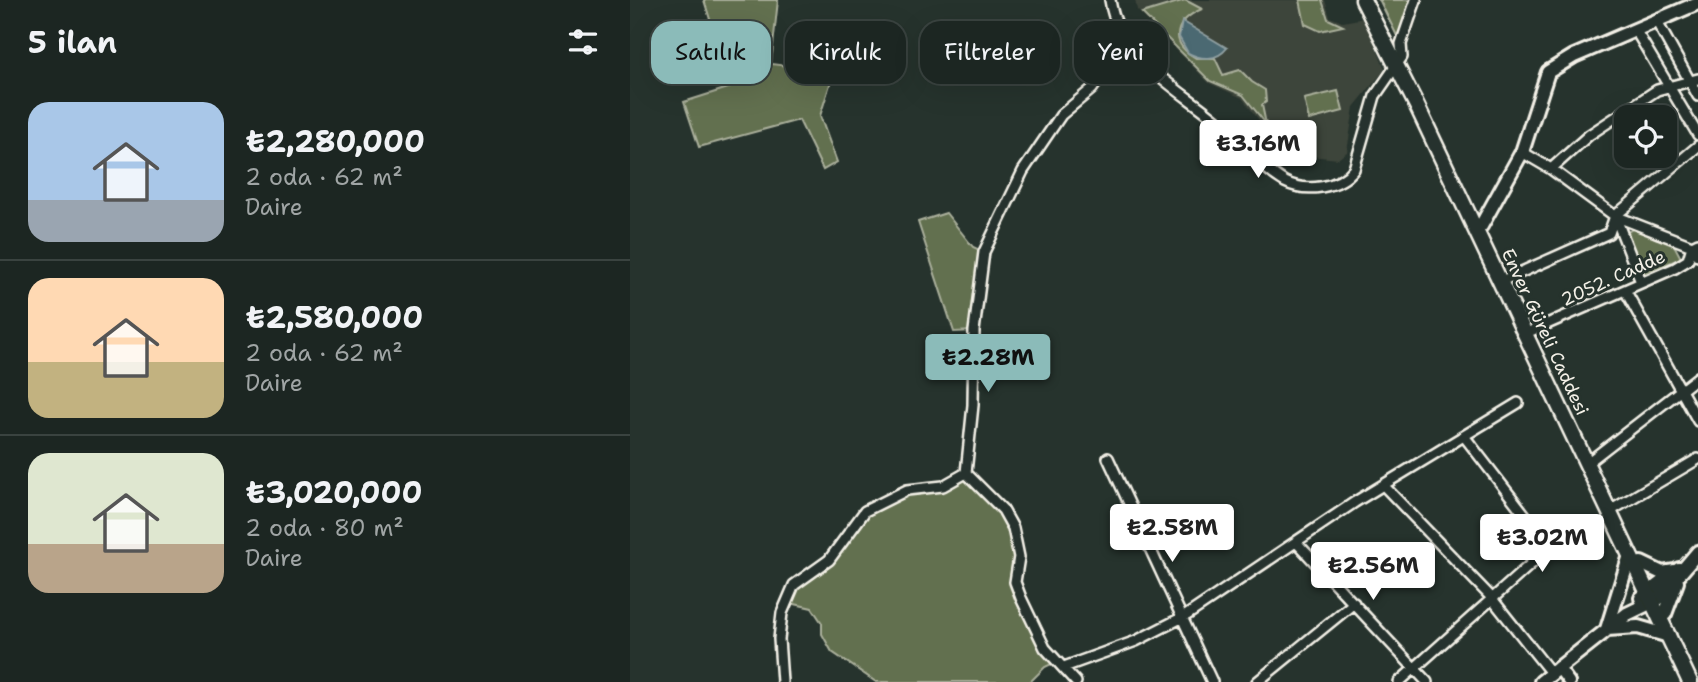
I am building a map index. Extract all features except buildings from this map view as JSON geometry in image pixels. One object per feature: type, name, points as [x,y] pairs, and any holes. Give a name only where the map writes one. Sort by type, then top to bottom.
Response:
[{"type":"main road","name":"Enver Güreli Caddesi","points":[[1363,0],[1400,61],[1615,508],[1635,559]]},
{"type":"main road","name":"Enver Güreli Caddesi","points":[[1372,0],[1653,595],[1690,682]]},
{"type":"main road","points":[[1480,226],[1521,152],[1548,72],[1574,57],[1698,3]]},
{"type":"main road","points":[[1550,674],[1653,595],[1695,556]]},
{"type":"main road","points":[[1607,629],[1635,559],[1662,573],[1679,573]]},
{"type":"main road","points":[[1665,614],[1679,573]]},
{"type":"main road","name":"Enver Güreli Caddesi","points":[[1653,595],[1698,682]]},
{"type":"main road","points":[[1607,629],[1638,628],[1669,636]]},
{"type":"street","points":[[1110,0],[1119,21]]},
{"type":"street","points":[[1168,84],[1221,124],[1269,170],[1287,183],[1311,188],[1336,184],[1348,178],[1354,170],[1375,96],[1400,61],[1401,44],[1416,0]]},
{"type":"street","points":[[1657,22],[1694,81],[1698,96]]},
{"type":"street","points":[[1636,31],[1698,135]]},
{"type":"street","points":[[1551,169],[1589,135],[1657,90],[1694,81]]},
{"type":"street","points":[[966,473],[973,405],[974,331],[984,252],[1023,171],[1061,115],[1096,84]]},
{"type":"street","points":[[1506,279],[1609,233],[1615,216],[1698,146]]},
{"type":"street","points":[[1521,152],[1551,169],[1615,216],[1695,245],[1698,256]]},
{"type":"street","points":[[1615,216],[1641,282]]},
{"type":"street","name":"2052. Cadde","points":[[1531,331],[1688,260],[1695,245]]},
{"type":"street","points":[[1625,290],[1698,421]]},
{"type":"street","points":[[1591,460],[1698,377]]},
{"type":"street","points":[[1064,667],[1136,641],[1181,618],[1383,485],[1518,403]]},
{"type":"street","points":[[1399,682],[1540,555],[1539,533],[1464,436]]},
{"type":"street","points":[[1108,458],[1212,682]]},
{"type":"street","points":[[1615,508],[1698,459]]},
{"type":"street","points":[[966,473],[1003,510],[1013,527],[1019,557],[1015,582],[1045,648],[1076,682]]},
{"type":"street","points":[[782,682],[779,639],[782,613],[793,585],[829,560],[865,511],[896,494],[943,486],[966,473]]},
{"type":"street","points":[[1383,485],[1492,598],[1550,674],[1569,682]]},
{"type":"street","points":[[1296,542],[1427,682]]},
{"type":"street","points":[[1257,682],[1353,603]]},
{"type":"shaded area","points":[[1135,0],[1325,0],[1330,17],[1343,22],[1364,18],[1385,69],[1354,107],[1347,152],[1338,159],[1284,153],[1242,98],[1209,83],[1168,41],[1168,21],[1148,21],[1137,10]]},
{"type":"green space","points":[[704,0],[778,0],[771,64],[771,21],[711,21]]},
{"type":"green space","points":[[1185,0],[1202,9],[1181,25],[1178,38],[1181,45],[1196,58],[1215,58],[1223,75],[1240,70],[1265,90],[1266,102],[1262,105],[1266,124],[1243,95],[1210,81],[1168,39],[1168,21],[1150,21],[1142,13]]},
{"type":"green space","points":[[1300,0],[1322,0],[1328,19],[1343,26],[1320,31],[1305,24]]},
{"type":"green space","points":[[1416,0],[1399,40],[1380,1]]},
{"type":"green space","points":[[771,64],[785,66],[785,84],[830,84],[820,116],[837,162],[823,170],[799,120],[699,147],[684,102],[731,87],[730,84],[771,84]]},
{"type":"green space","points":[[1338,91],[1343,111],[1309,120],[1304,99]]},
{"type":"green space","points":[[946,213],[973,247],[984,252],[974,331],[954,332],[918,222]]},
{"type":"green space","points":[[1638,226],[1655,238],[1673,243],[1681,258],[1641,275],[1624,234]]},
{"type":"green space","points":[[966,473],[1003,510],[1016,539],[1015,583],[1045,648],[1058,661],[1045,667],[1030,682],[876,682],[832,652],[822,634],[822,623],[812,608],[786,602],[794,585],[829,560],[848,531],[885,498],[925,489]]},
{"type":"water","points":[[1182,21],[1227,48],[1219,55],[1209,58],[1188,53],[1179,37]]}]
